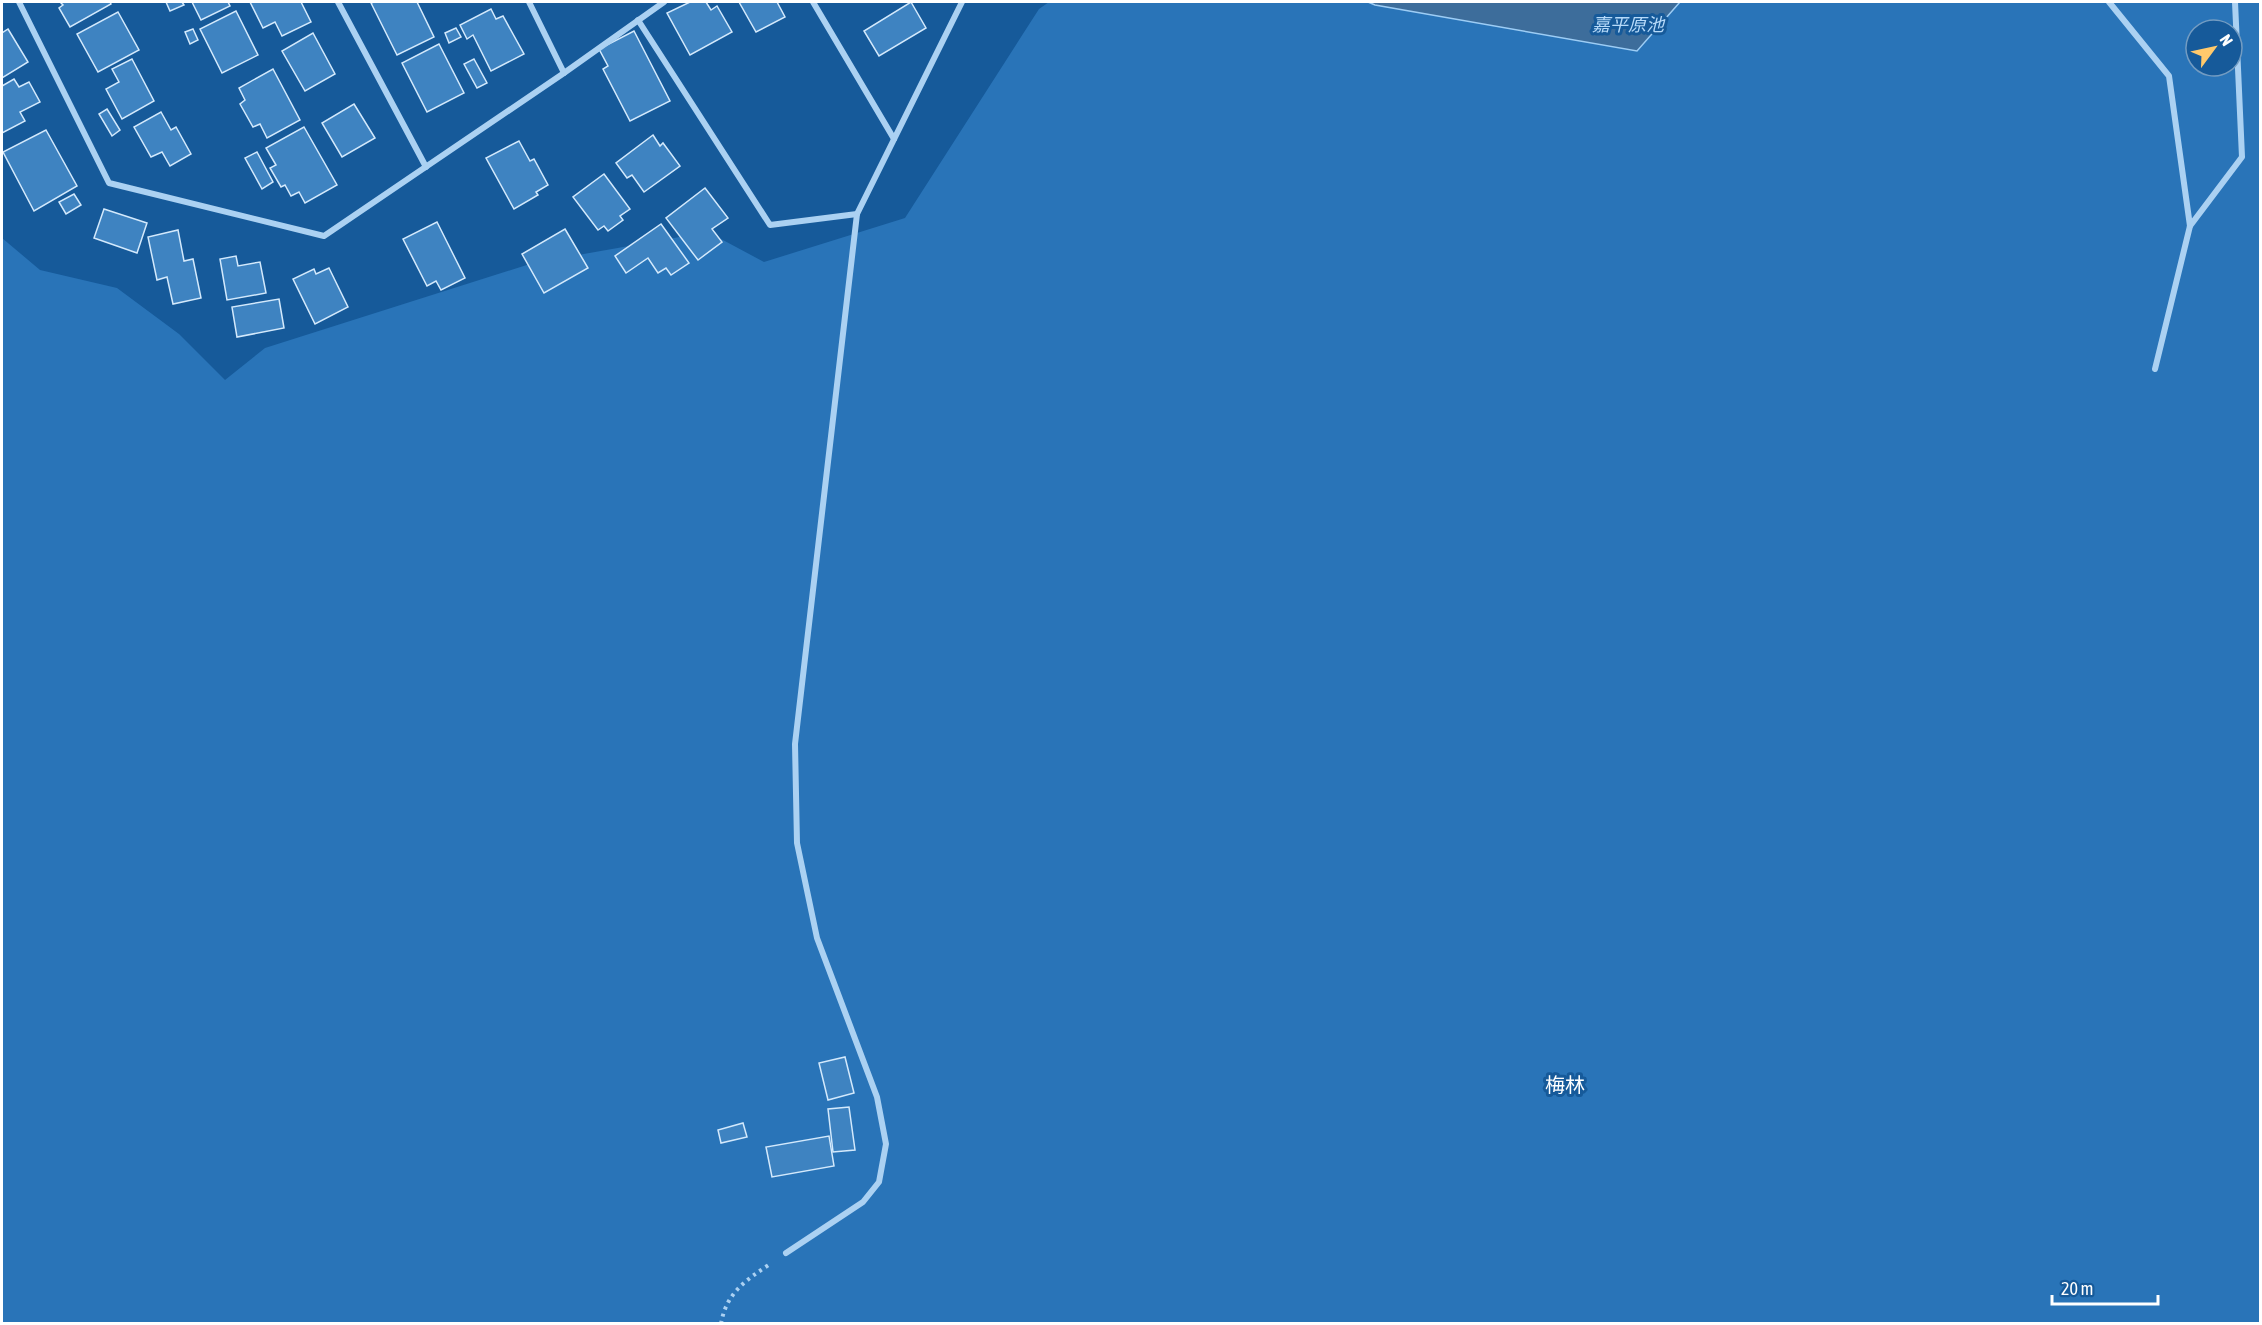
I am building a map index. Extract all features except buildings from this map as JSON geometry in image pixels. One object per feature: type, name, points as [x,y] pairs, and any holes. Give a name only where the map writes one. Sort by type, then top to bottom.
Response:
[{"type":"street","points":[[19,2],[109,183],[324,236],[664,2]]},
{"type":"street","points":[[338,2],[426,167]]},
{"type":"street","points":[[529,2],[564,73]]},
{"type":"street","points":[[813,2],[894,139]]},
{"type":"street","points":[[786,1253],[863,1202],[879,1182],[886,1144],[877,1097],[817,938],[797,843],[795,744],[857,214],[962,2]]},
{"type":"street","points":[[2109,2],[2169,76],[2190,226],[2154,369]]},
{"type":"street","points":[[2190,226],[2242,157],[2235,2]]},
{"type":"street","points":[[638,20],[770,225],[857,214]]},
{"type":"path","points":[[721,1323],[723,1312],[741,1283],[786,1253]]},
{"type":"shaded area","points":[[1049,2],[1368,2],[1637,51],[1680,2],[2260,2],[2260,1323],[2,1323],[2,238],[40,270],[117,288],[179,334],[225,380],[265,348],[533,263],[708,232],[764,262],[905,218],[1039,9]]},
{"type":"water","name":"嘉平原池","points":[[1368,2],[1680,2],[1637,51]]},
{"type":"district","name":"梅林","points":[[1565,1085]]}]
